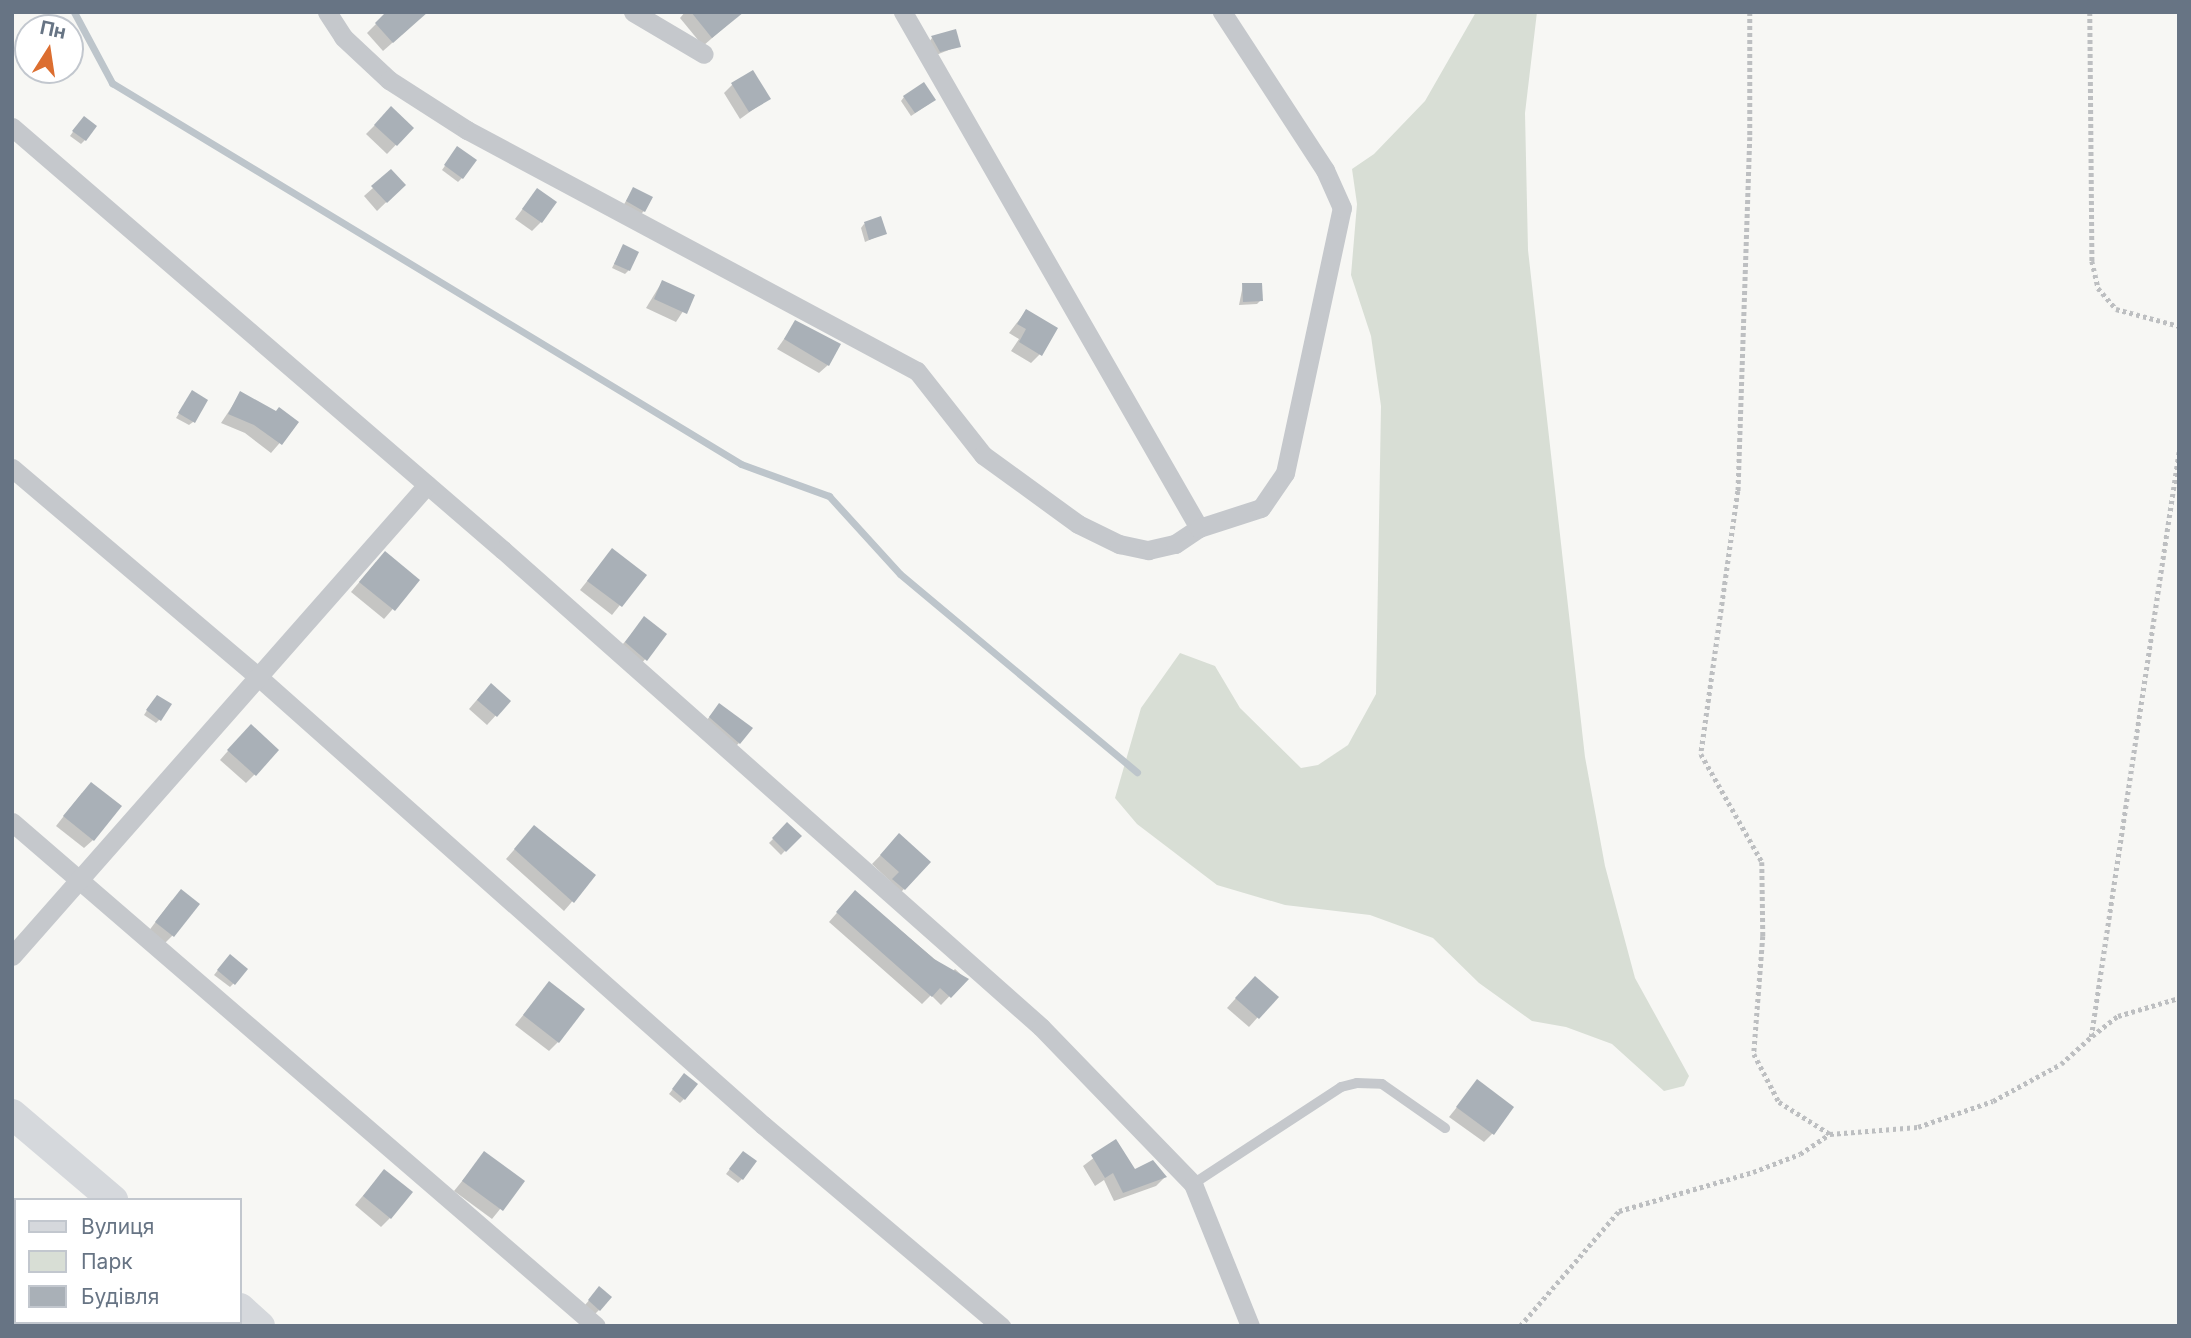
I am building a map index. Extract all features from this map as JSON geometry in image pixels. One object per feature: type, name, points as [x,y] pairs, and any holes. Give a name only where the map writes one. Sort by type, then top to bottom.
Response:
[{"type":"main road","points":[[12,1114],[111,1198]]},
{"type":"main road","points":[[242,1310],[260,1326]]},
{"type":"street","points":[[327,12],[343,37],[389,80],[467,130],[917,371],[983,455],[1078,524],[1119,544],[1148,550],[1175,544],[1199,528],[1261,508],[1285,473],[1342,208],[1325,170],[1222,12]]},
{"type":"street","points":[[632,12],[704,54]]},
{"type":"street","points":[[903,12],[1199,528]]},
{"type":"street","points":[[12,127],[427,485],[1041,1027],[1193,1184],[1250,1326]]},
{"type":"street","points":[[12,468],[258,677],[763,1125],[1001,1326]]},
{"type":"street","points":[[12,956],[427,485]]},
{"type":"street","points":[[12,822],[596,1326]]},
{"type":"lane","points":[[1193,1184],[1341,1087],[1357,1083],[1382,1084],[1445,1128]]},
{"type":"path","points":[[1750,12],[1750,137],[1738,491],[1701,754],[1762,862],[1763,936],[1754,1054],[1779,1102],[1830,1134]]},
{"type":"path","points":[[2090,12],[2092,261],[2098,288],[2116,309],[2179,326]]},
{"type":"path","points":[[2091,1037],[2179,451]]},
{"type":"path","points":[[1520,1326],[1619,1212],[1753,1172],[1800,1154],[1830,1134],[1918,1127],[1993,1101],[2061,1064],[2118,1016],[2179,998]]},
{"type":"green space","points":[[1476,12],[1537,12],[1525,113],[1528,250],[1585,757],[1605,866],[1635,978],[1689,1076],[1684,1086],[1664,1091],[1612,1044],[1566,1027],[1532,1021],[1479,983],[1433,938],[1370,915],[1285,905],[1217,885],[1137,824],[1115,798],[1141,708],[1180,653],[1215,666],[1240,708],[1301,768],[1318,765],[1348,745],[1376,694],[1381,406],[1371,336],[1351,275],[1357,204],[1352,169],[1374,154],[1425,101]]},
{"type":"building","points":[[386,12],[428,12],[393,43],[375,23]]},
{"type":"building","points":[[691,12],[744,12],[712,38]]},
{"type":"building","points":[[956,29],[961,47],[940,52],[931,36]]},
{"type":"building","points":[[753,70],[771,99],[749,112],[731,83]]},
{"type":"building","points":[[924,82],[936,100],[915,113],[903,96]]},
{"type":"building","points":[[391,106],[414,128],[397,146],[374,125]]},
{"type":"building","points":[[84,116],[97,126],[86,141],[72,131]]},
{"type":"building","points":[[457,146],[477,160],[463,179],[444,165]]},
{"type":"building","points":[[391,169],[406,185],[387,203],[371,186]]},
{"type":"building","points":[[633,187],[653,197],[645,212],[626,201]]},
{"type":"building","points":[[537,188],[557,202],[542,223],[522,209]]},
{"type":"building","points":[[881,216],[887,234],[869,240],[864,222]]},
{"type":"building","points":[[623,244],[639,252],[630,271],[614,264]]},
{"type":"building","points":[[662,280],[695,295],[687,314],[654,299]]},
{"type":"building","points":[[1242,283],[1262,283],[1263,301],[1243,302]]},
{"type":"building","points":[[1026,309],[1058,328],[1042,356],[1019,342],[1026,329],[1017,324]]},
{"type":"building","points":[[795,320],[841,344],[829,366],[784,339]]},
{"type":"building","points":[[192,390],[208,400],[195,423],[178,413]]},
{"type":"building","points":[[240,391],[276,411],[279,407],[299,422],[282,445],[254,425],[228,414]]},
{"type":"building","points":[[612,548],[647,575],[622,607],[587,581]]},
{"type":"building","points":[[385,551],[420,580],[395,611],[359,582]]},
{"type":"building","points":[[644,616],[667,634],[647,661],[625,642]]},
{"type":"building","points":[[491,683],[511,701],[497,717],[477,700]]},
{"type":"building","points":[[157,695],[172,704],[161,721],[146,710]]},
{"type":"building","points":[[719,703],[753,728],[740,744],[709,717]]},
{"type":"building","points":[[251,724],[279,750],[256,776],[227,750]]},
{"type":"building","points":[[91,782],[122,806],[94,841],[63,816]]},
{"type":"building","points":[[787,822],[802,836],[786,852],[772,838]]},
{"type":"building","points":[[534,825],[596,875],[574,903],[514,849]]},
{"type":"building","points":[[899,833],[931,862],[905,890],[892,879],[899,872],[880,855]]},
{"type":"building","points":[[181,889],[200,904],[174,937],[155,922]]},
{"type":"building","points":[[855,890],[934,959],[969,979],[951,998],[940,988],[932,997],[836,912]]},
{"type":"building","points":[[230,954],[248,969],[235,985],[217,970]]},
{"type":"building","points":[[1255,976],[1279,997],[1259,1019],[1235,998]]},
{"type":"building","points":[[549,981],[585,1009],[559,1043],[523,1015]]},
{"type":"building","points":[[684,1073],[698,1084],[685,1100],[672,1089]]},
{"type":"building","points":[[1477,1079],[1514,1107],[1494,1135],[1456,1107]]},
{"type":"building","points":[[1116,1139],[1135,1169],[1153,1160],[1167,1177],[1123,1193],[1113,1173],[1105,1178],[1091,1155]]},
{"type":"building","points":[[484,1151],[525,1181],[503,1211],[462,1181]]},
{"type":"building","points":[[743,1151],[757,1161],[743,1180],[729,1169]]},
{"type":"building","points":[[384,1169],[413,1192],[391,1219],[363,1196]]},
{"type":"building","points":[[599,1286],[612,1297],[600,1311],[588,1300]]},
{"type":"waterway","points":[[74,12],[112,83],[741,464],[829,496],[900,574],[1137,772]]}]
